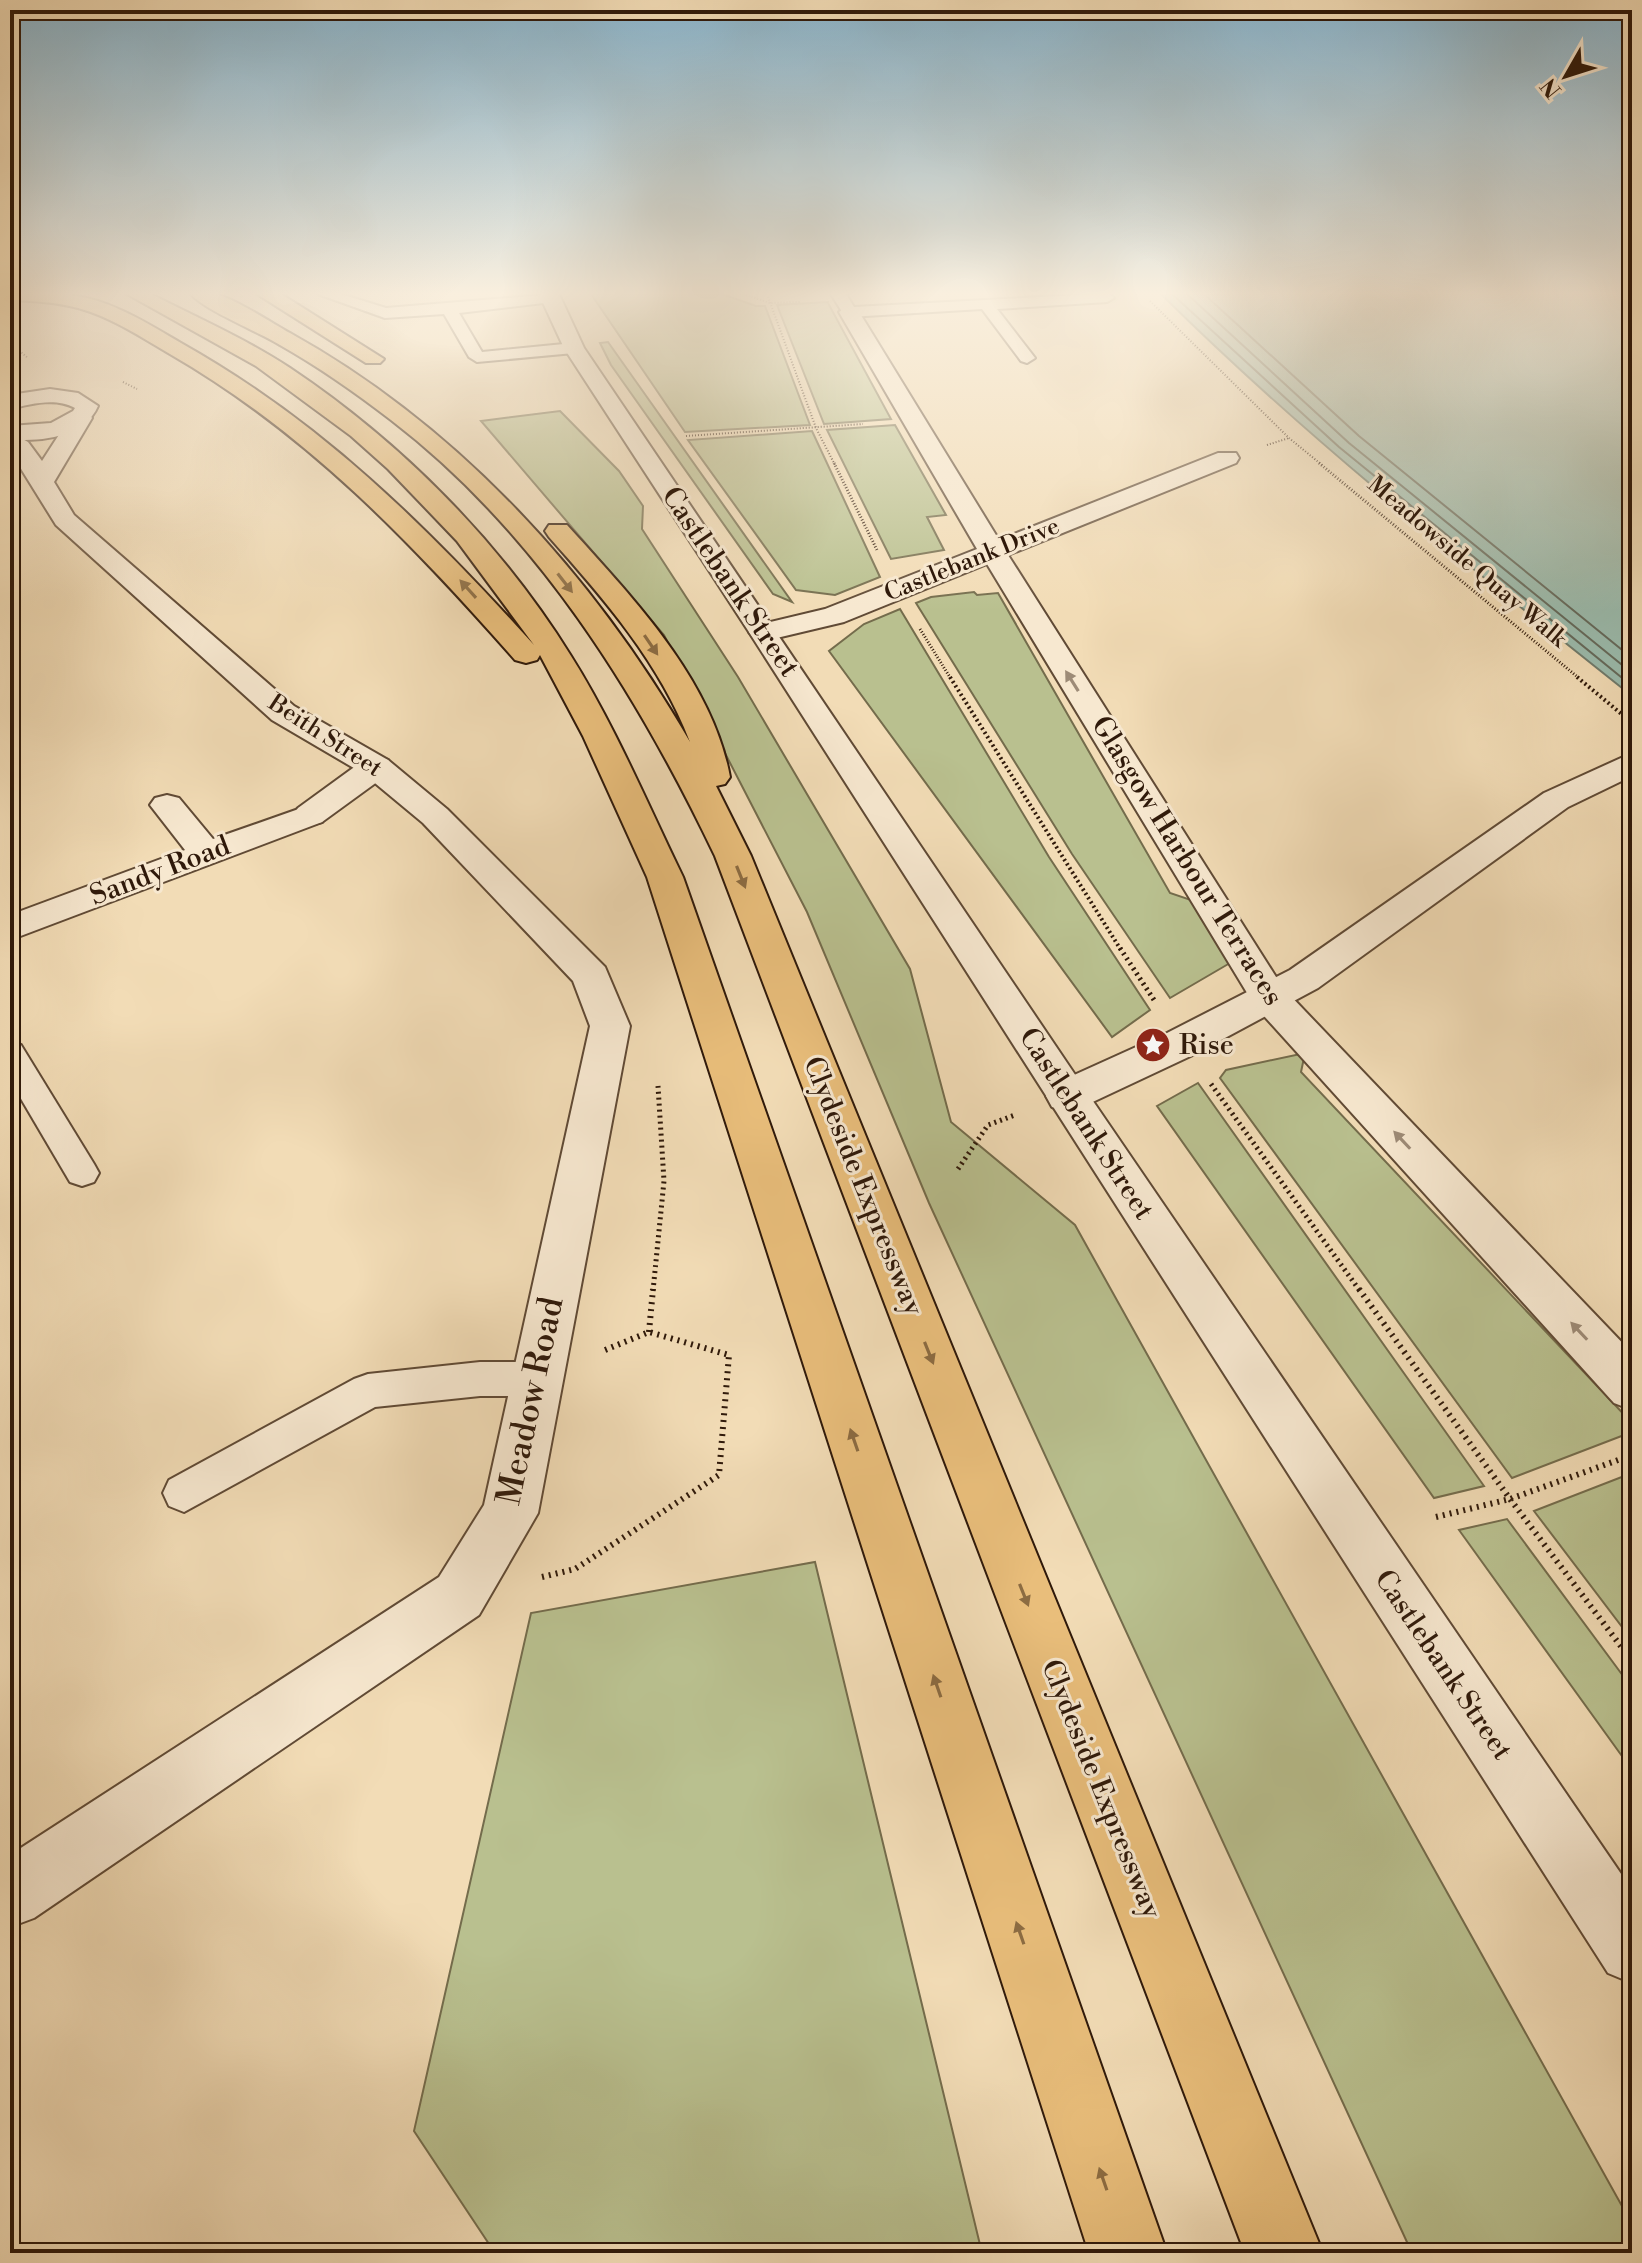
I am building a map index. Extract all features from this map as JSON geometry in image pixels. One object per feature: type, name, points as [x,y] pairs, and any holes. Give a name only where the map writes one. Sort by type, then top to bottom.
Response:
[{"type":"main road","points":[[259,400],[356,473],[428,544],[594,731]]},
{"type":"main road","points":[[318,400],[396,463],[443,511],[508,587],[556,655],[665,877],[1128,2253]]},
{"type":"main road","name":"Clydeside Expressway","points":[[375,400],[431,443],[488,496],[552,567],[604,632],[644,691],[713,812],[739,870],[1284,2253]]},
{"type":"main road","points":[[537,506],[610,589],[684,694],[713,757],[713,812]]},
{"type":"street","points":[[41,483],[60,447],[87,412],[84,403],[72,400]]},
{"type":"street","name":"Castlebank Street","points":[[609,400],[1632,1949]]},
{"type":"street","name":"Glasgow Harbour Terraces","points":[[901,400],[1269,997],[1632,1388]]},
{"type":"street","name":"Beith Street","points":[[10,436],[55,428],[81,418]]},
{"type":"street","name":"Beith Street","points":[[10,436],[27,456],[64,519],[283,713],[376,767],[435,816],[541,922]]},
{"type":"street","name":"Castlebank Drive","points":[[764,632],[834,616],[1227,458]]},
{"type":"street","points":[[1147,466],[1177,478]]},
{"type":"street","points":[[1067,1096],[1182,1043],[1304,979],[1556,800],[1632,763]]},
{"type":"street","name":"Sandy Road","points":[[10,928],[310,815],[376,767]]},
{"type":"street","points":[[167,805],[207,854]]},
{"type":"street","name":"Meadow Road","points":[[10,1894],[459,1596],[510,1513],[610,1026],[591,976],[541,922]]},
{"type":"lane","points":[[10,1053],[82,1173]]},
{"type":"lane","points":[[184,1493],[368,1391],[480,1379],[536,1379]]},
{"type":"path","points":[[806,400],[816,428],[897,591],[1059,855],[1182,1043],[1510,1499],[1632,1661]]},
{"type":"path","name":"Meadowside Quay Walk","points":[[1250,400],[1289,438],[1632,722]]},
{"type":"path","points":[[681,437],[914,421]]},
{"type":"path","points":[[459,1596],[575,1569],[719,1475],[729,1355],[649,1332],[664,1181],[657,1071]]},
{"type":"path","points":[[958,1169],[988,1125],[1067,1096]]},
{"type":"path","points":[[1436,1517],[1510,1499],[1632,1455]]},
{"type":"green space","points":[[635,400],[649,400],[792,602],[773,594]]},
{"type":"green space","points":[[663,400],[800,400],[810,425],[685,432]]},
{"type":"green space","points":[[814,400],[881,400],[891,419],[824,424]]},
{"type":"green space","points":[[560,411],[619,471],[643,506],[642,529],[738,677],[910,969],[951,1122],[1075,1225],[1632,2224],[1632,2253],[1412,2253],[929,1203],[807,912],[664,635],[481,421]]},
{"type":"green space","points":[[895,425],[946,515],[927,517],[944,550],[891,559],[827,430]]},
{"type":"green space","points":[[812,431],[880,577],[835,595],[796,590],[688,440]]},
{"type":"green space","points":[[974,592],[977,595],[998,593],[1170,893],[1191,900],[1230,963],[1170,998],[1072,854],[916,603],[931,597]]},
{"type":"green space","points":[[900,609],[1049,857],[1150,1010],[1112,1037],[829,651],[864,624]]},
{"type":"green space","points":[[1305,1053],[1301,1072],[1632,1423],[1632,1432],[1512,1478],[1220,1078],[1226,1070]]},
{"type":"green space","points":[[1198,1083],[1484,1486],[1434,1498],[1157,1106]]},
{"type":"green space","points":[[1632,1473],[1632,1640],[1534,1511]]},
{"type":"green space","points":[[1507,1519],[1632,1688],[1632,1770],[1459,1530]]},
{"type":"green space","points":[[815,1562],[982,2253],[495,2253],[414,2131],[531,1613]]},
{"type":"water","points":[[1274,400],[1632,400],[1632,696],[1451,551]]},
{"type":"place","name":"Rise","points":[[1153,1045]]}]
